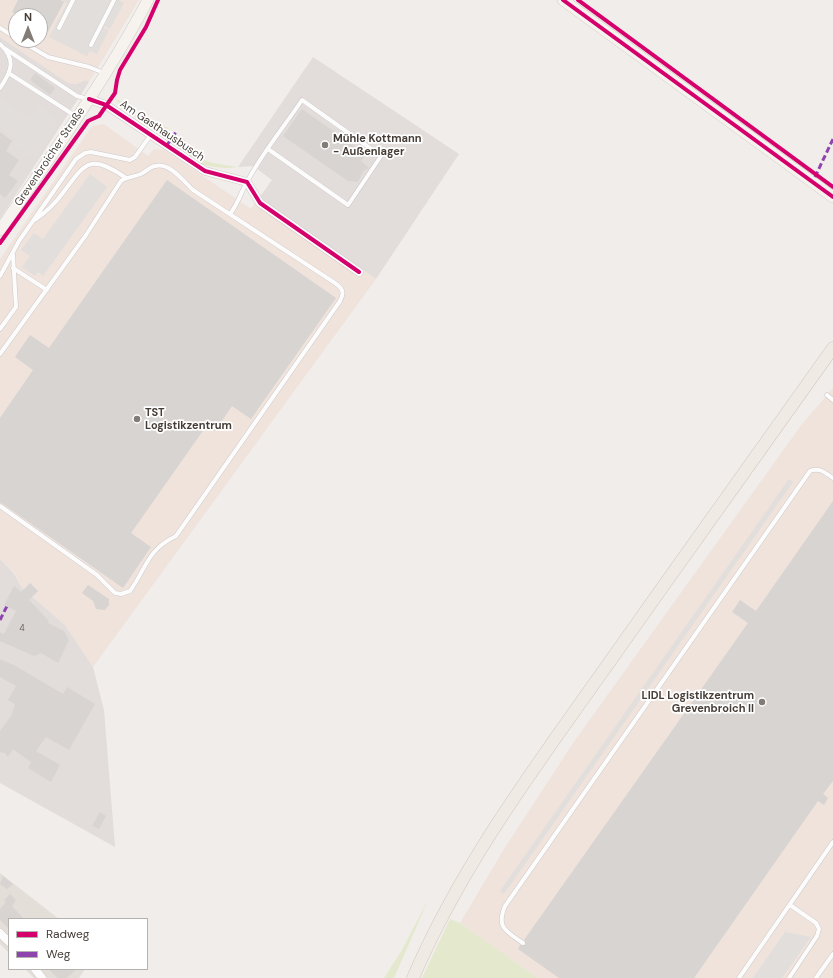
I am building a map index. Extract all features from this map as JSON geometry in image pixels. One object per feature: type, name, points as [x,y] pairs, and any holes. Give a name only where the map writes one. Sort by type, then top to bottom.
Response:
[{"type":"main road","points":[[413,978],[433,934],[457,889],[516,794],[833,348]]},
{"type":"street","name":"Grevenbroicher Straße","points":[[0,230],[89,100],[148,0]]},
{"type":"street","points":[[563,0],[833,197]]},
{"type":"street","name":"Am Gasthausbusch","points":[[89,100],[106,105],[150,136],[205,171],[246,182]]},
{"type":"street","points":[[246,182],[260,203],[359,272]]},
{"type":"street","points":[[0,933],[8,941]]},
{"type":"street","points":[[36,970],[42,978]]},
{"type":"lane","points":[[59,28],[73,0]]},
{"type":"lane","points":[[91,45],[114,0]]},
{"type":"lane","points":[[0,88],[10,74],[10,59],[2,46]]},
{"type":"lane","points":[[2,46],[77,96],[89,100]]},
{"type":"lane","points":[[33,48],[48,57],[89,67],[105,74]]},
{"type":"lane","points":[[10,74],[78,117]]},
{"type":"lane","points":[[230,214],[240,201],[246,182],[268,149],[302,100],[381,156],[348,205],[268,149]]},
{"type":"lane","points":[[0,276],[12,253],[76,159],[85,153],[91,152],[130,160],[135,157],[150,136]]},
{"type":"lane","points":[[32,223],[50,209],[74,176],[86,166],[99,164],[108,167],[126,178]]},
{"type":"lane","points":[[0,354],[86,235],[120,181],[141,174],[153,166],[161,165],[183,179],[193,190],[341,287],[343,296],[176,536],[164,542],[157,548],[140,572],[130,590],[121,594],[115,593],[98,575],[0,506]]},
{"type":"lane","points":[[0,329],[16,307],[12,253]]},
{"type":"lane","points":[[13,268],[47,290]]},
{"type":"lane","points":[[827,395],[833,400]]},
{"type":"lane","points":[[522,943],[506,932],[501,925],[500,917],[505,906],[810,471],[822,470],[833,478]]},
{"type":"lane","points":[[739,978],[833,842]]},
{"type":"lane","points":[[789,978],[817,936],[819,929],[816,923],[790,905]]},
{"type":"lane","points":[[816,978],[833,954]]},
{"type":"shaded area","points":[[0,0],[139,0],[89,82],[86,80],[76,84],[68,83],[16,48],[48,48],[48,8],[8,8],[8,42],[0,37]]},
{"type":"shaded area","points":[[62,0],[119,0],[124,3],[110,29],[104,26],[104,28],[109,30],[97,54],[90,51],[87,56],[49,37],[67,3]]},
{"type":"shaded area","points":[[0,37],[8,42],[8,48],[16,48],[68,83],[76,84],[86,80],[89,82],[0,219]]},
{"type":"shaded area","points":[[313,57],[459,154],[376,279],[259,198],[272,180],[253,166],[238,167]]},
{"type":"shaded area","points":[[0,97],[29,118],[39,104],[56,118],[56,130],[37,157],[30,153],[26,155],[12,145],[16,139],[0,128]]},
{"type":"shaded area","name":"TST Logistikzentrum","points":[[104,124],[148,156],[154,149],[165,150],[251,209],[259,198],[376,279],[93,667],[65,625],[22,588],[14,572],[0,559],[0,259],[92,126]]},
{"type":"shaded area","points":[[90,174],[107,187],[43,276],[38,272],[35,276],[22,267],[30,256],[21,250],[34,233],[43,239]]},
{"type":"shaded area","points":[[833,388],[833,978],[538,978],[460,923],[504,849],[573,743],[802,424]]},
{"type":"shaded area","points":[[789,479],[793,482],[504,894],[500,891]]},
{"type":"shaded area","points":[[0,559],[13,572],[22,588],[65,625],[93,667],[104,710],[115,847],[0,783]]},
{"type":"shaded area","points":[[0,873],[58,918],[8,918],[8,952],[0,944]]},
{"type":"shaded area","points":[[785,932],[811,937],[782,978],[753,978]]},
{"type":"shaded area","points":[[26,970],[84,970],[79,978],[34,978]]},
{"type":"green space","points":[[115,98],[158,125],[169,128],[165,132],[158,133],[122,107]]},
{"type":"green space","points":[[183,137],[188,146],[199,157],[212,163],[238,167],[214,167],[192,159],[181,147]]},
{"type":"green space","points":[[429,898],[394,978],[384,978],[402,950]]},
{"type":"green space","points":[[450,919],[460,923],[538,978],[422,978]]},
{"type":"building","points":[[18,0],[60,0],[64,2],[48,32],[48,8],[14,8]]},
{"type":"building","points":[[35,73],[55,88],[50,95],[30,80]]},
{"type":"building","name":"Mühle Kottmann - Außenlager","points":[[302,109],[366,154],[361,161],[369,168],[363,171],[358,182],[348,181],[283,136]]},
{"type":"building","points":[[0,132],[12,141],[6,151],[19,160],[9,175],[18,181],[5,198],[0,194]]},
{"type":"building","points":[[167,180],[336,298],[251,419],[232,406],[215,431],[207,425],[131,533],[151,547],[123,588],[0,502],[0,418],[33,370],[15,357],[30,335],[49,348]]},
{"type":"building","name":"LIDL Logistikzentrum Grevenbroich II","points":[[833,501],[833,781],[823,794],[828,798],[824,805],[818,801],[694,978],[559,978],[518,949],[520,945],[526,945],[524,940],[748,623],[732,612],[740,600],[756,611]]},
{"type":"building","points":[[30,583],[38,591],[29,600],[49,621],[48,623],[64,631],[69,640],[58,663],[41,653],[34,656],[0,641],[0,632],[4,634],[16,611],[4,605],[14,586],[21,592]]},
{"type":"building","points":[[88,585],[109,599],[109,605],[105,610],[96,609],[93,601],[82,593]]},
{"type":"building","points":[[0,659],[14,665],[63,694],[67,687],[95,704],[69,750],[46,737],[36,751],[60,765],[51,782],[28,768],[31,762],[13,749],[8,757],[5,753],[0,752],[0,731],[11,716],[15,704],[8,700],[16,686],[0,677]]},
{"type":"building","points":[[100,812],[106,816],[99,829],[92,826]]},
{"type":"building","points":[[3,876],[13,884],[7,889],[0,884]]},
{"type":"building","points":[[10,894],[16,900],[12,906],[23,918],[8,918],[8,928],[0,920],[0,909],[6,902],[4,900]]},
{"type":"building","points":[[49,970],[76,970],[67,978],[58,978]]},
{"type":"marked path","points":[[167,145],[176,132]]},
{"type":"marked path","points":[[815,177],[833,139]]},
{"type":"marked path","points":[[0,620],[7,606]]},
{"type":"cycle path","points":[[0,243],[88,121],[99,116],[115,93],[120,70],[146,27],[158,0]]},
{"type":"cycle path","points":[[563,0],[833,197]]},
{"type":"cycle path","points":[[578,0],[833,187]]},
{"type":"cycle path","points":[[89,99],[106,105],[205,171],[247,182],[260,203],[359,272]]},
{"type":"place","name":"Mühle Kottmann - Außenlager","points":[[325,145]]},
{"type":"place","name":"TST Logistikzentrum","points":[[137,419]]},
{"type":"place","name":"LIDL Logistikzentrum Grevenbroich II","points":[[762,702]]}]
